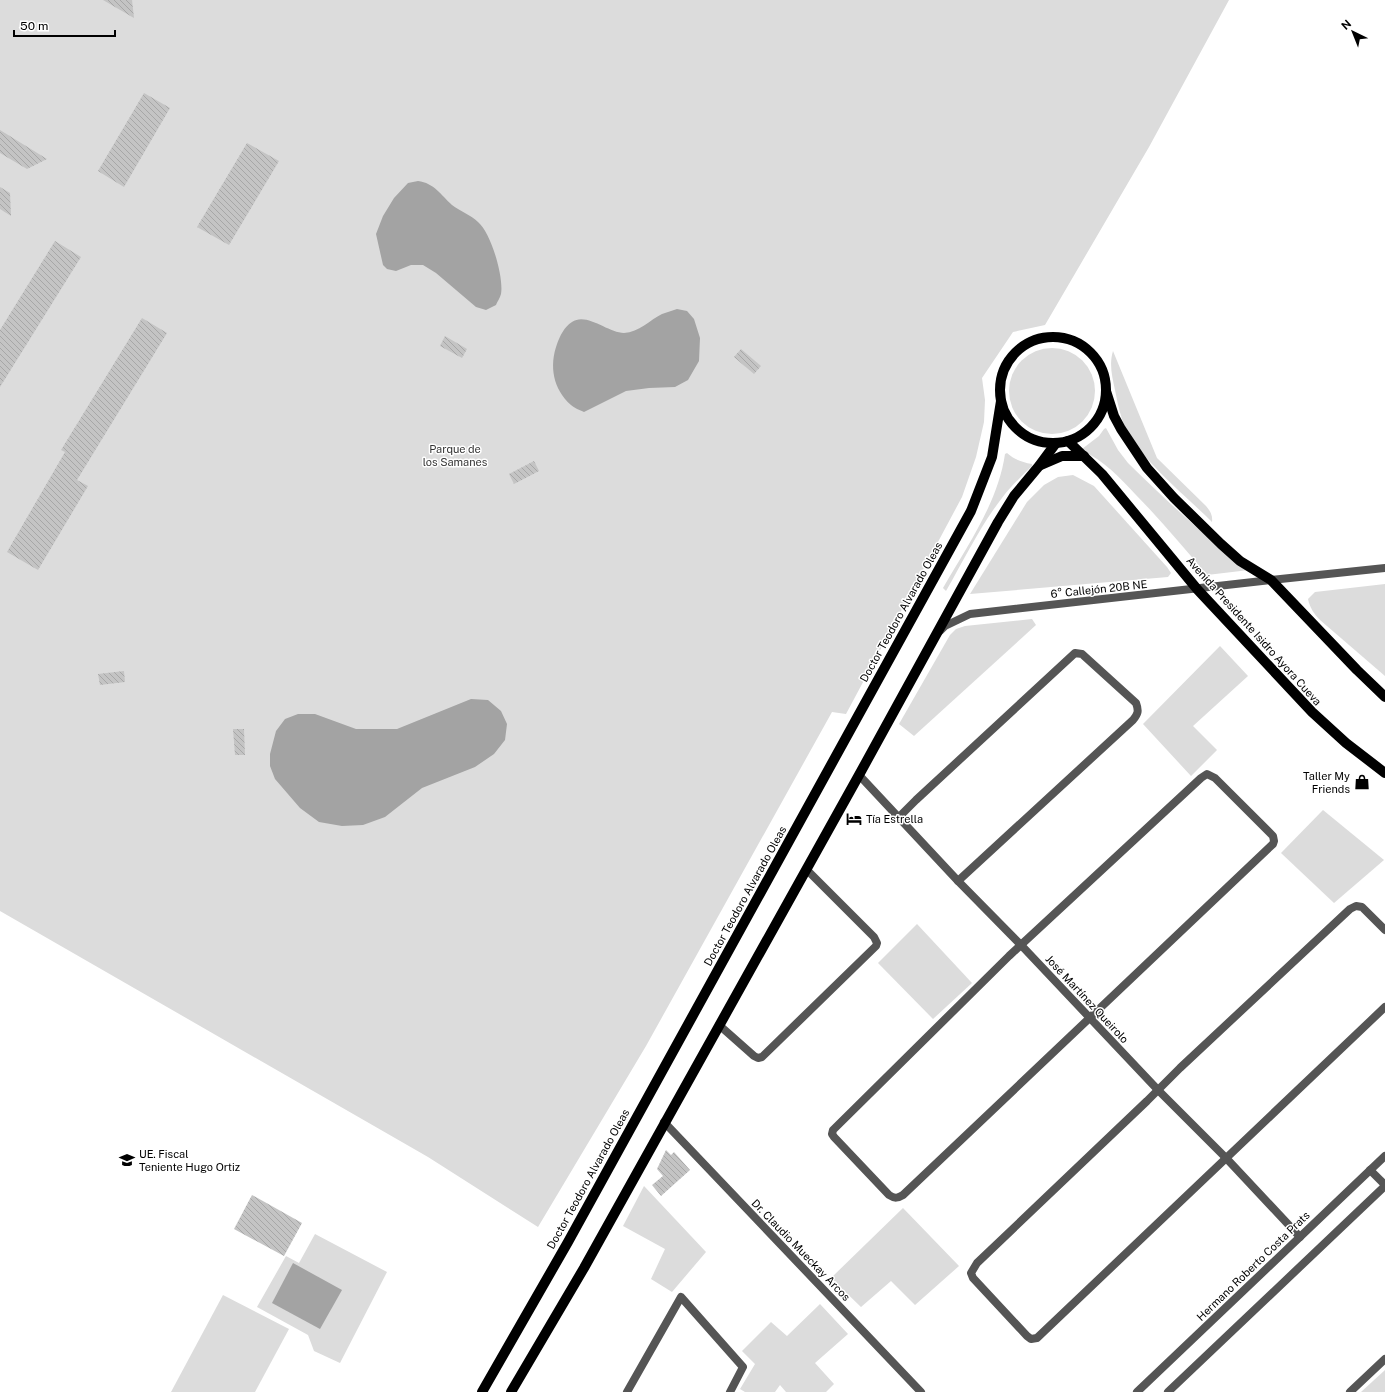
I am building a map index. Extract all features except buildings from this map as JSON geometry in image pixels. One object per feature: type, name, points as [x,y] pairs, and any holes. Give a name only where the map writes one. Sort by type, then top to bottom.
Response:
[{"type":"main road","points":[[1106,391],[1103,407],[1098,418],[1090,428],[1068,441],[1056,443],[1043,442],[1031,438],[1021,432],[1008,418],[1005,412],[1001,401],[1000,388],[1004,370],[1012,357],[1023,347],[1032,342],[1055,337],[1081,345],[1092,354],[1100,365],[1114,416],[1147,468],[1174,498],[1221,544],[1240,560],[1271,580],[1357,670],[1385,697]]},
{"type":"main road","name":"Doctor Teodoro Alvarado Oleas","points":[[482,1392],[572,1235],[971,511],[992,457],[1001,401]]},
{"type":"main road","name":"Avenida Presidente Isidro Ayora Cueva","points":[[1068,441],[1102,474],[1197,589],[1312,712],[1346,744],[1385,773]]},
{"type":"main road","points":[[512,1392],[584,1268],[664,1122],[859,775],[998,522],[1014,496],[1056,443]]},
{"type":"main road","points":[[1039,466],[1062,456],[1084,456]]},
{"type":"street","points":[[1271,580],[1385,568]]},
{"type":"street","name":"6° Callejón 20B NE","points":[[937,634],[945,626],[970,614],[1271,580]]},
{"type":"street","points":[[899,817],[921,794],[1075,653],[1079,652],[1082,654],[1136,703],[1138,712],[1133,720],[958,881]]},
{"type":"street","name":"José Martínez Queirolo","points":[[859,775],[958,881],[1021,945],[1158,1090],[1226,1158],[1300,1237]]},
{"type":"street","points":[[1204,775],[1211,775],[1273,836],[1274,841],[1089,1017],[898,1198],[894,1198],[889,1195],[832,1134],[836,1127],[1021,945],[1204,775]]},
{"type":"street","points":[[719,1025],[754,1056],[758,1058],[762,1056],[876,946],[877,943],[874,937],[806,869]]},
{"type":"street","points":[[1385,930],[1362,907],[1356,906],[1350,909],[1180,1068],[973,1268],[971,1273],[973,1278],[1027,1336],[1031,1339],[1037,1338],[1385,1007]]},
{"type":"street","name":"Dr. Claudio Mueckay Arcos","points":[[664,1122],[921,1392]]},
{"type":"street","name":"Hermano Roberto Costa Prats","points":[[1136,1392],[1385,1156]]},
{"type":"street","points":[[1168,1392],[1385,1186],[1370,1170]]},
{"type":"street","points":[[627,1392],[681,1297],[744,1367],[730,1392]]},
{"type":"street","points":[[1350,1392],[1385,1359]]},
{"type":"green space","name":"Parque de los Samanes","points":[[0,0],[1229,0],[1149,147],[1045,325],[1013,332],[982,378],[985,400],[984,422],[976,457],[962,497],[846,714],[832,712],[646,1046],[538,1227],[428,1157],[0,911]]},
{"type":"green space","points":[[1052,348],[1068,351],[1076,355],[1088,367],[1092,375],[1095,391],[1092,407],[1088,415],[1076,427],[1068,431],[1052,434],[1036,431],[1028,427],[1016,415],[1012,407],[1009,391],[1012,375],[1016,367],[1028,355],[1036,351]]},
{"type":"green space","points":[[1113,351],[1157,458],[1206,506],[1211,513],[1212,522],[1145,457],[1128,433],[1123,423],[1113,380],[1111,365]]},
{"type":"green space","points":[[1106,428],[1118,450],[1128,463],[1187,519],[1249,570],[1207,575],[1163,524],[1118,476],[1105,464],[1082,451],[1082,449],[1099,436]]},
{"type":"green space","points":[[1007,453],[1019,460],[1032,464],[1032,466],[1009,489],[994,509],[979,532],[946,591],[943,588],[989,507],[996,490],[1005,454]]},
{"type":"green space","points":[[1073,475],[1094,486],[1167,567],[1171,573],[1168,577],[970,594],[1027,502],[1044,485],[1058,477]]},
{"type":"green space","points":[[1385,584],[1385,676],[1320,620],[1312,611],[1308,599],[1315,592]]},
{"type":"green space","points":[[1032,619],[1036,625],[914,736],[899,724],[950,635],[956,629],[965,626]]},
{"type":"green space","points":[[1220,646],[1248,676],[1193,726],[1217,750],[1191,776],[1143,724]]},
{"type":"green space","points":[[1323,810],[1384,860],[1334,903],[1281,853]]},
{"type":"green space","points":[[917,924],[972,983],[933,1019],[878,963]]},
{"type":"green space","points":[[644,1186],[706,1252],[672,1292],[651,1279],[665,1249],[623,1226]]},
{"type":"green space","points":[[903,1208],[959,1266],[915,1305],[891,1281],[861,1307],[831,1278]]},
{"type":"green space","points":[[315,1234],[387,1272],[340,1363],[314,1351],[308,1335],[257,1307],[286,1256],[299,1263]]},
{"type":"green space","points":[[223,1295],[289,1329],[255,1392],[171,1392]]},
{"type":"green space","points":[[820,1304],[848,1334],[815,1363],[834,1384],[826,1392],[786,1392],[780,1385],[775,1392],[745,1392],[740,1389],[755,1364],[742,1351],[771,1322],[787,1336]]},
{"type":"green space","points":[[1385,1370],[1385,1392],[1361,1392]]},
{"type":"shaded area","points":[[418,181],[429,184],[452,205],[472,217],[483,228],[496,256],[500,277],[501,294],[496,305],[486,310],[476,307],[436,273],[423,265],[411,265],[396,271],[387,269],[383,265],[376,234],[383,216],[394,198],[408,183]]},
{"type":"shaded area","points":[[677,309],[687,311],[694,319],[700,338],[699,361],[688,380],[675,387],[626,391],[584,412],[572,406],[565,399],[560,392],[554,377],[553,361],[559,338],[569,324],[578,320],[591,321],[611,330],[624,333],[635,330],[662,314]]},
{"type":"shaded area","points":[[471,699],[488,700],[501,711],[507,724],[505,740],[494,754],[475,767],[422,788],[385,817],[363,825],[342,826],[319,822],[300,808],[275,779],[270,766],[270,754],[276,731],[285,719],[298,714],[315,714],[356,729],[397,729]]},
{"type":"shaded area","points":[[293,1263],[342,1290],[320,1329],[272,1303]]},
{"type":"place","name":"Taller My Friends","points":[[1362,782]]},
{"type":"place","name":"Tía Estrella","points":[[854,819]]},
{"type":"place","name":"UE. Fiscal Teniente Hugo Ortiz","points":[[127,1160]]}]
